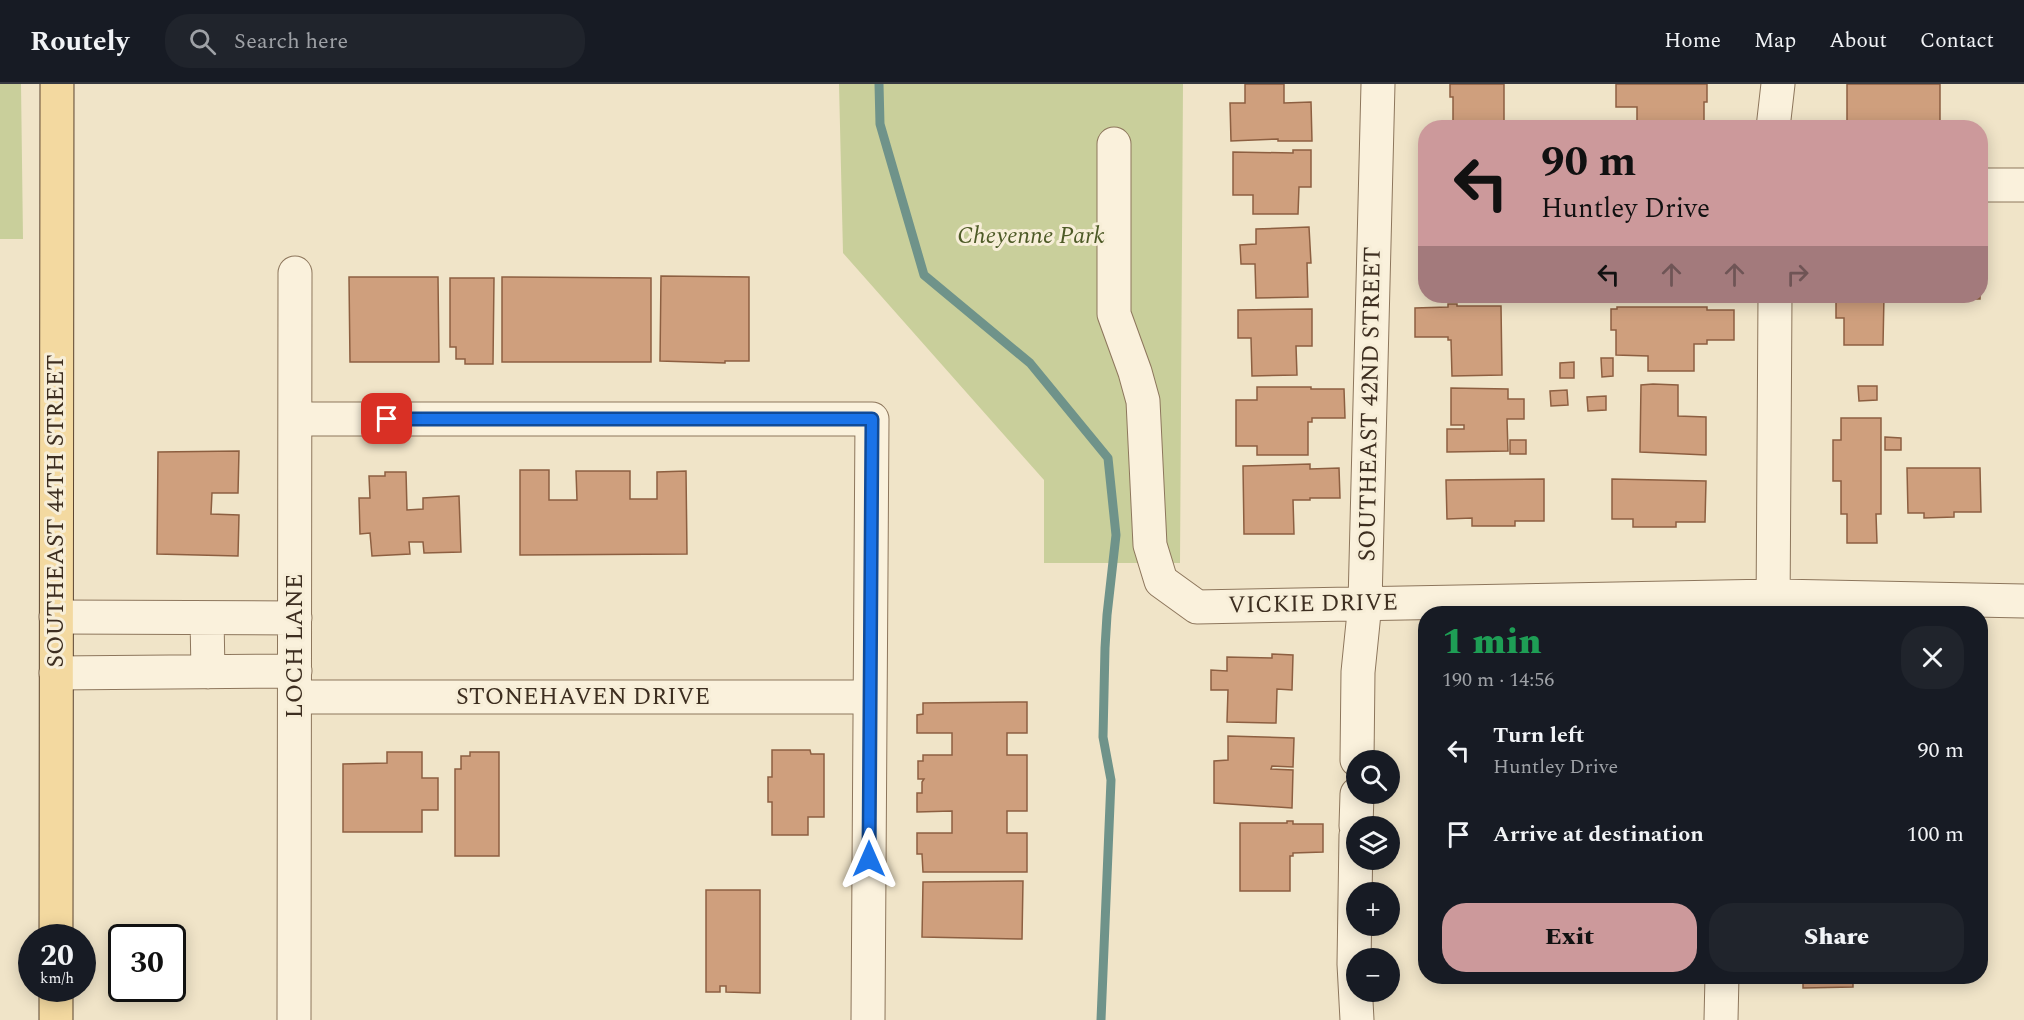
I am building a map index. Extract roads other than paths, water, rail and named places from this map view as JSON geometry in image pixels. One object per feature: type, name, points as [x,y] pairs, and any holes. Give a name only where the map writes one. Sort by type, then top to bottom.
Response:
[{"type":"main road","name":"SOUTHEAST 44TH STREET","points":[[56,924],[57,84]]},
{"type":"main road","points":[[56,1002],[56,1020]]},
{"type":"street","name":"SOUTHEAST 42ND STREET","points":[[1357,750],[1358,672],[1365,603],[1378,84]]},
{"type":"street","points":[[1774,120],[1778,84]]},
{"type":"street","name":"VICKIE DRIVE","points":[[1114,144],[1114,314],[1143,401],[1150,545],[1161,581],[1197,606],[1365,603],[1773,605],[2024,601]]},
{"type":"street","points":[[1988,185],[2024,185]]},
{"type":"street","name":"LOCH LANE","points":[[294,1020],[295,273]]},
{"type":"street","points":[[1773,605],[1775,303]]},
{"type":"street","points":[[295,419],[872,419],[868,1020]]},
{"type":"street","points":[[56,617],[295,618]]},
{"type":"street","points":[[207,618],[208,672]]},
{"type":"street","name":"STONEHAVEN DRIVE","points":[[56,673],[208,672],[295,684],[870,697]]},
{"type":"street","points":[[1355,870],[1354,964],[1357,1020]]},
{"type":"street","points":[[1721,1020],[1722,984]]},
{"type":"waterway","points":[[879,84],[880,124],[924,275],[1030,363],[1108,458],[1116,535],[1105,648],[1103,737],[1111,780],[1101,1020]]},
{"type":"park label","name":"Cheyenne Park","points":[[1031,236]]}]
